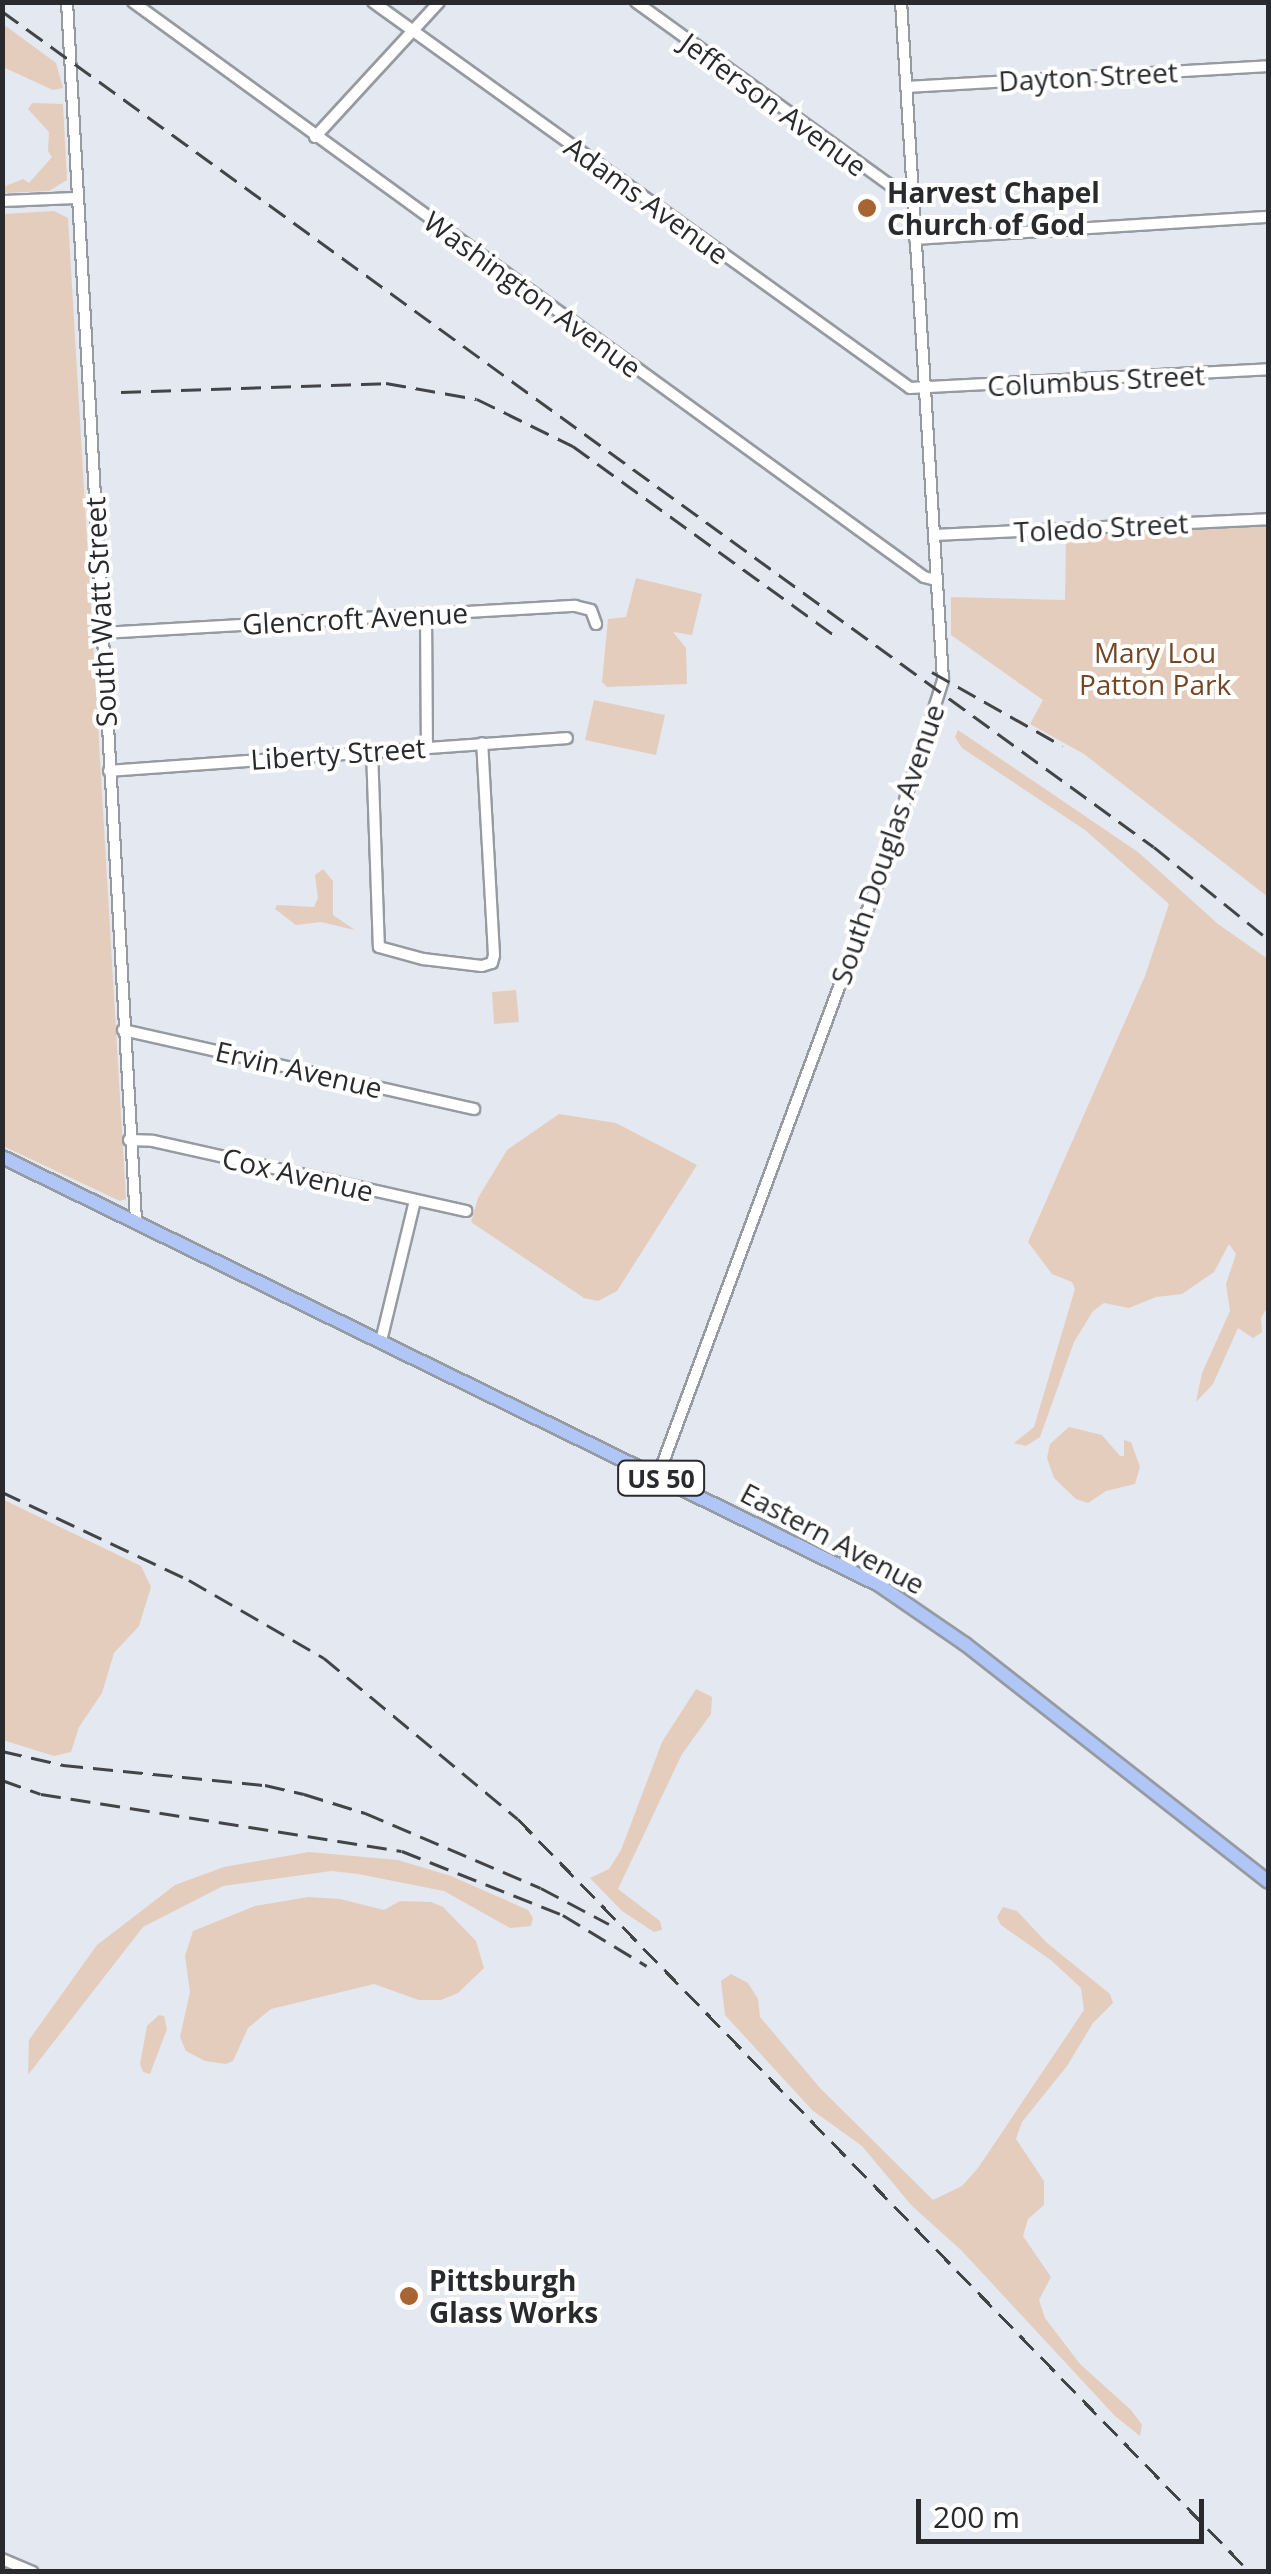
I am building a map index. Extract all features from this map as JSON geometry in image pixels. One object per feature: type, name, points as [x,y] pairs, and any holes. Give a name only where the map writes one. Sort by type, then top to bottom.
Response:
[{"type":"main road","name":"Eastern Avenue","points":[[2,1157],[382,1340],[904,1600],[1268,1882]]},
{"type":"street","name":"South Watt Street","points":[[67,2],[136,1220]]},
{"type":"street","name":"Washington Avenue","points":[[133,2],[924,577],[936,580]]},
{"type":"street","name":"Adams Avenue","points":[[373,2],[894,379],[924,390]]},
{"type":"street","points":[[315,137],[440,2]]},
{"type":"street","name":"Jefferson Avenue","points":[[636,2],[913,202]]},
{"type":"street","name":"South Douglas Avenue","points":[[658,1476],[885,864],[943,680],[907,87],[897,3]]},
{"type":"street","name":"Dayton Street","points":[[907,87],[1268,66]]},
{"type":"street","points":[[2,201],[76,198]]},
{"type":"street","points":[[915,238],[1268,218]]},
{"type":"street","name":"Columbus Street","points":[[924,390],[1268,369]]},
{"type":"street","name":"Toledo Street","points":[[934,535],[1268,519]]},
{"type":"street","name":"Glencroft Avenue","points":[[102,633],[575,606],[591,610],[596,624]]},
{"type":"street","points":[[426,614],[427,747]]},
{"type":"street","name":"Liberty Street","points":[[109,771],[567,738]]},
{"type":"street","points":[[372,750],[377,934],[382,950],[448,962],[492,963],[482,743]]},
{"type":"street","name":"Ervin Avenue","points":[[123,1030],[474,1109]]},
{"type":"street","name":"Cox Avenue","points":[[129,1140],[152,1141],[466,1211]]},
{"type":"street","points":[[382,1340],[414,1200]]},
{"type":"street","points":[[2,2559],[32,2572]]},
{"type":"green space","points":[[3,24],[56,63],[63,88],[53,90],[3,67]]},
{"type":"green space","points":[[32,103],[63,104],[67,180],[49,191],[3,193],[3,187],[23,179],[29,183],[52,157],[48,151],[49,132],[28,109]]},
{"type":"green space","points":[[54,211],[68,218],[126,1199],[120,1201],[3,1146],[3,214]]},
{"type":"green space","name":"Mary Lou Patton Park","points":[[1268,524],[1268,897],[1084,754],[1030,724],[1043,700],[951,635],[951,597],[1065,600],[1066,535]]},
{"type":"green space","points":[[636,578],[702,594],[692,635],[673,632],[686,648],[687,684],[607,687],[602,682],[608,619],[626,617]]},
{"type":"green space","points":[[594,700],[665,715],[656,755],[585,740]]},
{"type":"green space","points":[[958,730],[1138,852],[1218,924],[1268,959],[1268,1306],[1261,1318],[1262,1332],[1253,1338],[1238,1328],[1213,1384],[1196,1402],[1202,1373],[1230,1311],[1226,1284],[1236,1254],[1229,1244],[1214,1272],[1182,1294],[1156,1297],[1129,1308],[1104,1303],[1093,1311],[1074,1342],[1040,1437],[1026,1446],[1014,1443],[1034,1427],[1075,1289],[1072,1282],[1052,1274],[1028,1242],[1145,976],[1169,904],[1085,830],[962,748],[955,737]]},
{"type":"green space","points":[[323,869],[333,881],[333,915],[355,930],[321,922],[296,925],[275,909],[277,905],[314,907],[318,898],[315,875]]},
{"type":"green space","points":[[516,990],[519,1022],[494,1024],[492,992]]},
{"type":"green space","points":[[559,1114],[616,1123],[697,1165],[617,1291],[598,1301],[584,1298],[471,1222],[478,1198],[507,1150]]},
{"type":"green space","points":[[1069,1427],[1102,1435],[1120,1456],[1124,1456],[1124,1440],[1131,1442],[1140,1467],[1135,1484],[1106,1491],[1088,1503],[1076,1499],[1054,1478],[1047,1458],[1050,1444]]},
{"type":"green space","points":[[2,1499],[141,1566],[151,1587],[139,1626],[114,1653],[102,1693],[79,1727],[71,1752],[54,1756],[3,1740]]},
{"type":"green space","points":[[696,1689],[712,1697],[711,1714],[682,1754],[618,1889],[660,1921],[662,1930],[654,1932],[622,1911],[590,1878],[609,1869],[621,1850],[662,1742]]},
{"type":"green space","points":[[309,1852],[398,1860],[451,1876],[528,1910],[533,1918],[531,1926],[510,1928],[444,1891],[358,1874],[331,1871],[223,1886],[143,1927],[28,2075],[29,2040],[97,1945],[175,1885],[224,1867]]},
{"type":"green space","points":[[308,1897],[340,1899],[384,1910],[400,1901],[431,1902],[443,1907],[476,1941],[484,1968],[458,1993],[441,2000],[419,2000],[374,1984],[271,2009],[248,2028],[233,2061],[226,2064],[205,2061],[186,2051],[180,2037],[190,1992],[185,1956],[193,1931],[255,1906]]},
{"type":"green space","points":[[1003,1907],[1017,1911],[1047,1943],[1110,1994],[1113,2003],[1093,2023],[1067,2066],[1022,2122],[1016,2139],[1044,2181],[1044,2205],[1028,2219],[1023,2236],[1051,2277],[1039,2300],[1045,2318],[1080,2364],[1131,2410],[1142,2425],[1140,2436],[1115,2416],[961,2250],[912,2206],[862,2146],[812,2110],[725,2015],[721,1981],[731,1974],[748,1983],[758,1999],[760,2017],[820,2088],[933,2200],[962,2186],[978,2168],[1084,2010],[1081,1988],[1052,1961],[1001,1925],[997,1917]]},
{"type":"green space","points":[[159,2015],[164,2016],[167,2029],[150,2074],[143,2072],[140,2064],[147,2026]]},
{"type":"railway","points":[[2,11],[1154,847],[1268,939]]},
{"type":"railway","points":[[121,392],[386,383],[477,399],[573,446],[837,637]]},
{"type":"railway","points":[[932,672],[1063,746]]},
{"type":"railway","points":[[2,1492],[189,1580],[324,1658],[518,1819],[1250,2572]]},
{"type":"railway","points":[[2,1751],[63,1765],[265,1785],[304,1794],[365,1813],[541,1888],[609,1924]]},
{"type":"railway","points":[[2,1780],[41,1794],[402,1851],[563,1915],[647,1966]]},
{"type":"place","name":"Harvest Chapel Church of God","points":[[867,208]]},
{"type":"place","name":"Pittsburgh Glass Works","points":[[409,2296]]}]
